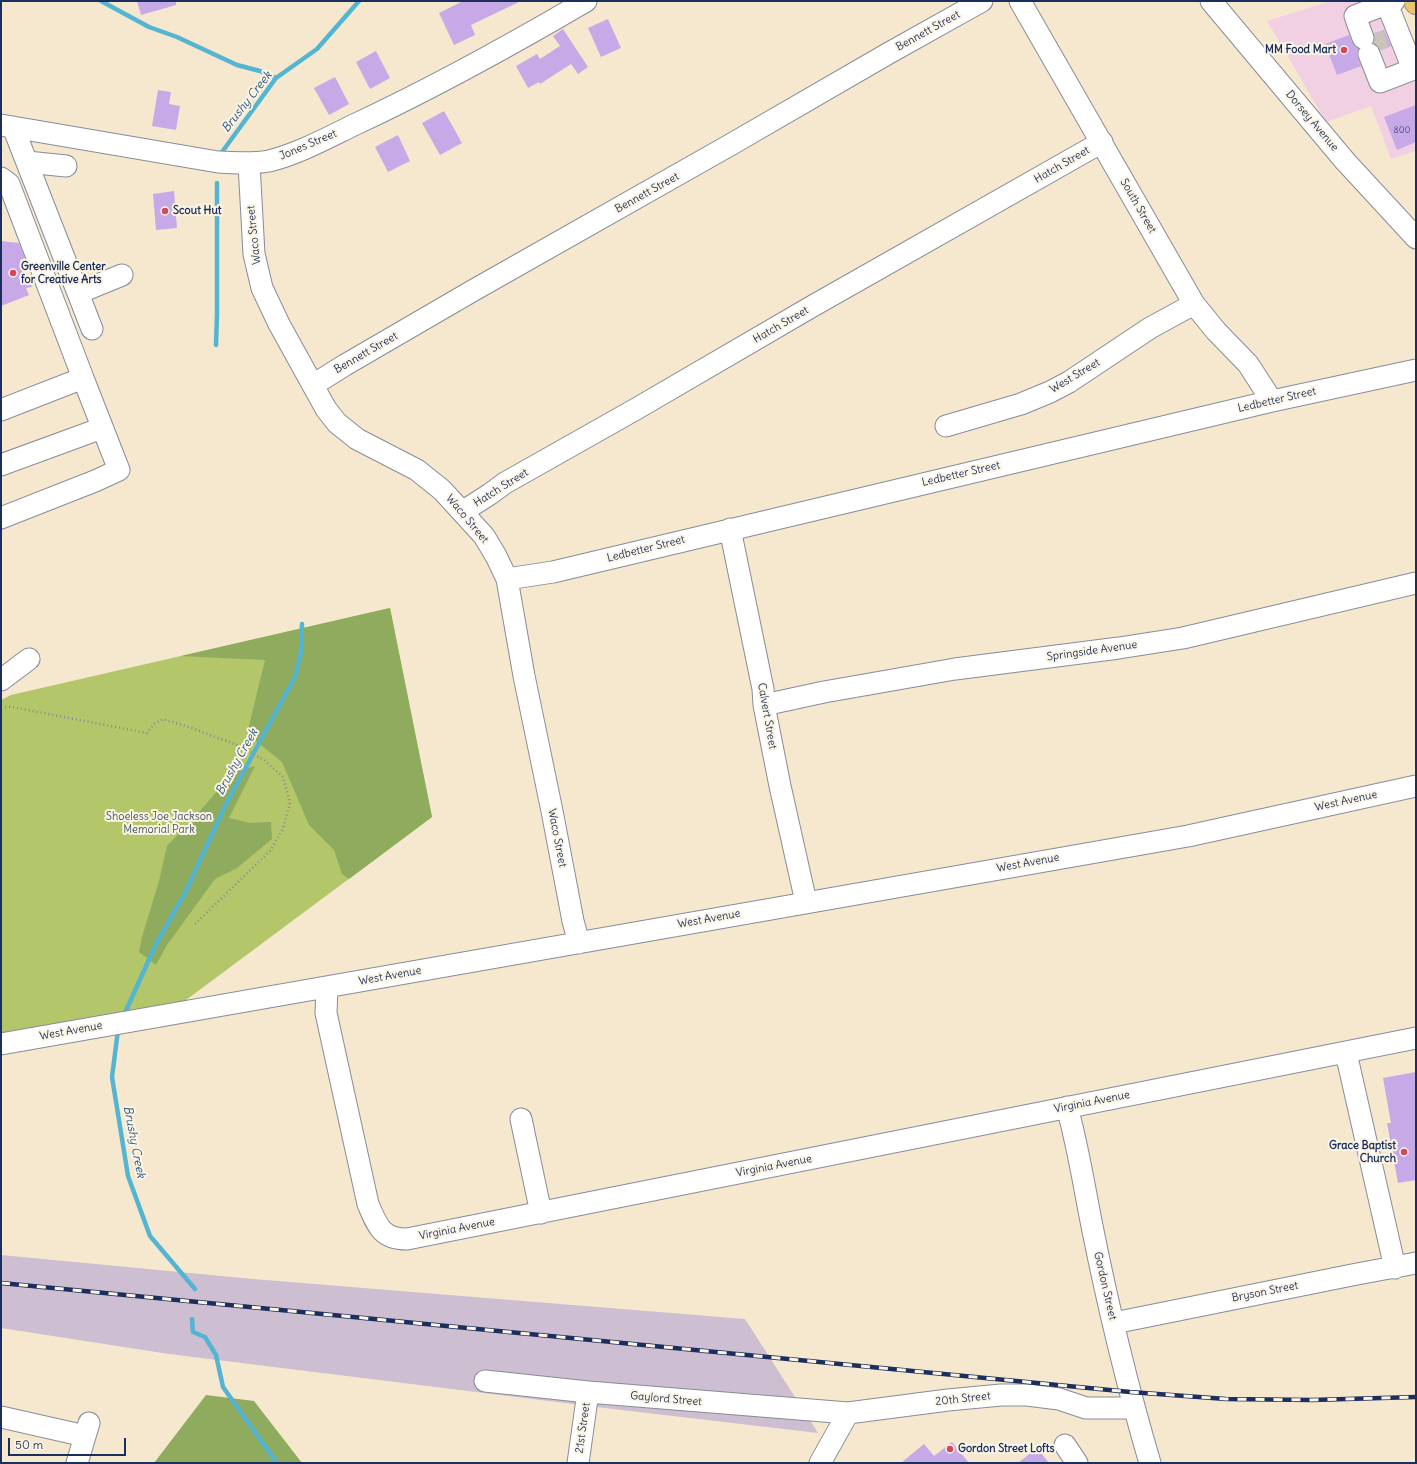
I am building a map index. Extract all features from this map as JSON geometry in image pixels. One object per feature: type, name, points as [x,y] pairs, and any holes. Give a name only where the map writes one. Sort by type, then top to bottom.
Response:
[{"type":"street","name":"Jones Street","points":[[7,126],[218,162],[249,164],[271,160],[305,148],[379,114],[510,46],[586,1]]},
{"type":"street","name":"Bennett Street","points":[[313,385],[453,302],[730,145],[889,52],[982,1]]},
{"type":"street","name":"South Street","points":[[1020,1],[1194,304],[1216,331],[1248,364],[1272,401]]},
{"type":"street","name":"Dorsey Avenue","points":[[1211,1],[1345,161],[1416,238]]},
{"type":"street","points":[[1391,2],[1415,69],[1380,82],[1371,44],[1355,16],[1391,2]]},
{"type":"street","points":[[7,126],[27,162],[92,329]]},
{"type":"street","name":"Hatch Street","points":[[462,512],[505,483],[1102,142]]},
{"type":"street","points":[[27,162],[66,166]]},
{"type":"street","name":"Waco Street","points":[[249,164],[254,254],[262,288],[279,324],[326,409],[337,423],[346,431],[369,446],[417,470],[442,490],[484,536],[496,556],[507,580],[524,676],[552,811],[572,921],[579,943]]},
{"type":"street","points":[[1,178],[9,184],[119,470],[1,518]]},
{"type":"street","points":[[78,293],[122,275]]},
{"type":"street","name":"West Street","points":[[946,426],[1021,404],[1050,392],[1069,382],[1150,328],[1194,304]]},
{"type":"street","name":"Ledbetter Street","points":[[507,580],[553,572],[1272,401],[1416,370]]},
{"type":"street","points":[[1,410],[83,378]]},
{"type":"street","points":[[2,462],[102,428]]},
{"type":"street","name":"Calvert Street","points":[[730,529],[780,786],[806,902]]},
{"type":"street","name":"Springside Avenue","points":[[764,705],[824,692],[955,668],[1119,648],[1183,638],[1416,583]]},
{"type":"street","points":[[1,680],[29,659]]},
{"type":"street","name":"West Avenue","points":[[1,1044],[1188,836],[1416,786]]},
{"type":"street","name":"Virginia Avenue","points":[[327,987],[326,1013],[332,1047],[368,1204],[376,1224],[382,1232],[388,1236],[400,1239],[407,1239],[541,1213],[1416,1038]]},
{"type":"street","points":[[1346,1053],[1395,1268]]},
{"type":"street","name":"Gordon Street","points":[[1067,1107],[1114,1323],[1134,1408],[1150,1463]]},
{"type":"street","points":[[522,1119],[541,1213]]},
{"type":"street","name":"Bryson Street","points":[[1114,1323],[1333,1278],[1416,1263]]},
{"type":"street","name":"Gaylord Street","points":[[485,1380],[588,1392],[848,1414]]},
{"type":"street","name":"21st Street","points":[[578,1463],[588,1392]]},
{"type":"street","name":"20th Street","points":[[848,1414],[948,1400],[1001,1395],[1027,1395],[1059,1399],[1086,1408],[1134,1408]]},
{"type":"street","points":[[820,1463],[848,1414]]},
{"type":"street","points":[[1,1417],[87,1429],[77,1463]]},
{"type":"street","points":[[1064,1445],[1077,1463]]},
{"type":"path","points":[[1,707],[12,707],[147,733],[154,724],[163,719],[240,746],[264,760],[282,777],[290,803],[283,829],[270,851],[195,924]]},
{"type":"shaded area","points":[[1331,1],[1397,1],[1416,47],[1416,151],[1391,159],[1371,106],[1326,122],[1267,21]]},
{"type":"shaded area","points":[[1,1255],[253,1279],[745,1319],[818,1433],[169,1354],[1,1328]]},
{"type":"green space","name":"Shoeless Joe Jackson Memorial Park","points":[[390,608],[432,817],[182,1003],[1,1038],[1,700],[11,695]]},
{"type":"green space","points":[[390,608],[432,817],[349,879],[342,874],[334,850],[309,825],[282,762],[247,734],[265,660],[181,656]]},
{"type":"green space","points":[[255,766],[229,818],[250,823],[271,822],[272,839],[237,868],[215,879],[167,945],[156,965],[139,952],[159,881],[167,846],[234,772]]},
{"type":"green space","points":[[206,1395],[254,1401],[302,1463],[154,1463]]},
{"type":"building","points":[[137,1],[176,1],[176,5],[141,15]]},
{"type":"building","points":[[463,1],[521,1],[471,25],[475,35],[454,45],[439,13]]},
{"type":"building","points":[[608,19],[621,48],[601,57],[588,28]]},
{"type":"building","points":[[563,29],[588,67],[578,74],[571,64],[540,84],[539,82],[528,88],[516,66],[537,54],[540,59],[560,46],[553,36]]},
{"type":"building","points":[[1384,30],[1391,46],[1380,50],[1377,45],[1373,43],[1375,40],[1374,33]]},
{"type":"building","name":"MM Food Mart","points":[[1349,35],[1355,47],[1359,49],[1357,53],[1361,66],[1337,75],[1325,44]]},
{"type":"building","points":[[376,51],[390,78],[370,89],[356,62]]},
{"type":"building","points":[[335,77],[349,104],[329,115],[314,88]]},
{"type":"building","points":[[158,90],[171,92],[169,104],[180,106],[176,130],[152,126]]},
{"type":"building","points":[[1416,105],[1416,142],[1397,150],[1384,117]]},
{"type":"building","points":[[444,111],[462,143],[440,155],[422,123]]},
{"type":"building","points":[[398,135],[410,161],[388,172],[375,147]]},
{"type":"building","name":"Scout Hut","points":[[174,191],[177,228],[156,230],[153,194]]},
{"type":"building","name":"Greenville Center for Creative Arts","points":[[1,241],[19,243],[25,258],[20,260],[32,287],[26,288],[29,295],[1,306]]},
{"type":"building","name":"Grace Baptist Church","points":[[1416,1072],[1416,1180],[1398,1183],[1387,1123],[1391,1123],[1383,1078]]},
{"type":"building","name":"Gordon Street Lofts","points":[[952,1442],[969,1463],[901,1463],[924,1444],[934,1456]]},
{"type":"building","name":"Gordon Street Lofts","points":[[1037,1448],[1049,1463],[1018,1463]]},
{"type":"waterway","points":[[101,1],[149,27],[177,37],[237,65],[260,71],[276,78]]},
{"type":"waterway","name":"Brushy Creek","points":[[222,152],[276,78],[317,49],[359,1]]},
{"type":"waterway","name":"Brushy Creek","points":[[216,345],[217,183]]},
{"type":"waterway","name":"Brushy Creek","points":[[124,1015],[156,944],[185,893],[226,804],[295,677],[301,652],[302,624]]},
{"type":"waterway","name":"Brushy Creek","points":[[118,1030],[112,1077],[128,1176],[150,1236],[195,1289]]},
{"type":"waterway","name":"Brushy Creek","points":[[192,1319],[193,1332],[205,1337],[216,1355],[223,1387],[277,1463]]},
{"type":"tunnel","points":[[1373,34],[1379,51]]},
{"type":"railway","points":[[1,1283],[1130,1392],[1226,1399],[1312,1400],[1416,1397]]},
{"type":"place","name":"MM Food Mart","points":[[1344,50]]},
{"type":"place","name":"Scout Hut","points":[[165,211]]},
{"type":"place","name":"Greenville Center for Creative Arts","points":[[13,273]]},
{"type":"place","name":"Grace Baptist Church","points":[[1404,1152]]},
{"type":"place","name":"Gordon Street Lofts","points":[[950,1449]]}]
